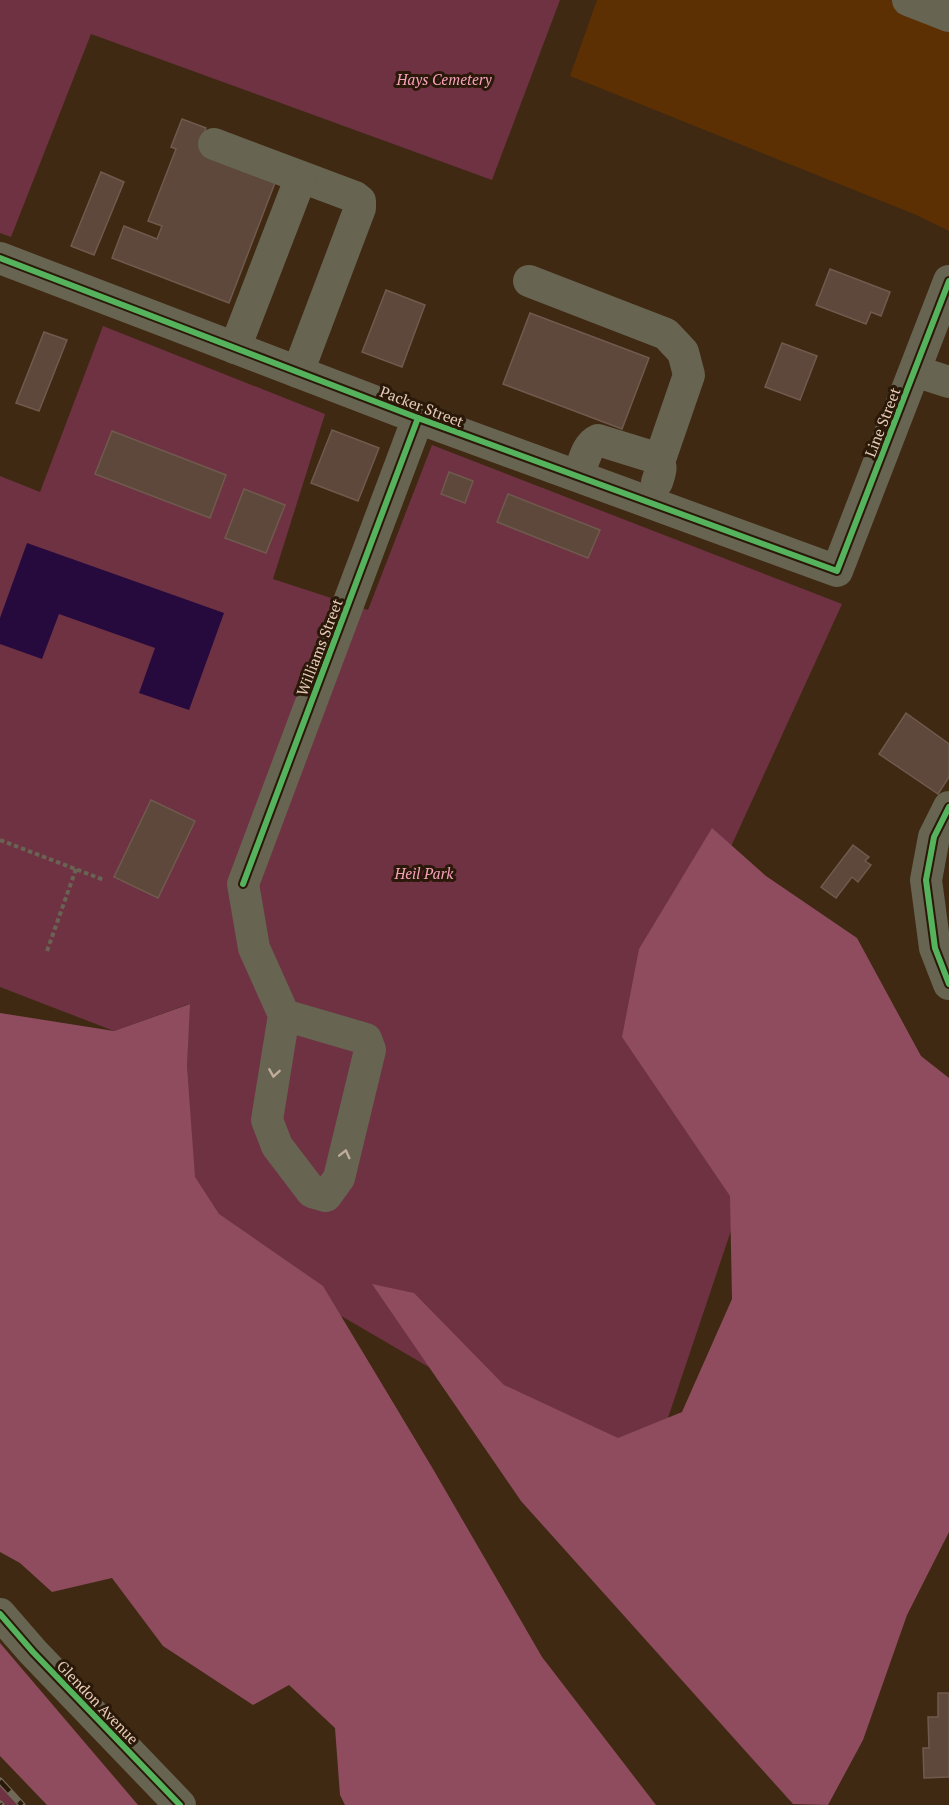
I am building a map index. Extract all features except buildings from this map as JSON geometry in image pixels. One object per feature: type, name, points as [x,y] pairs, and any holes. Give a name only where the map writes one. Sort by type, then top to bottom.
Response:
[{"type":"street","points":[[908,0],[949,16]]},
{"type":"street","points":[[214,144],[355,197],[360,201],[360,208],[298,372]]},
{"type":"street","points":[[235,348],[300,177]]},
{"type":"street","name":"Packer Street","points":[[3,268],[235,348],[418,418],[837,571]]},
{"type":"street","points":[[529,281],[666,334],[683,352],[689,375],[659,462],[661,470],[650,503]]},
{"type":"street","name":"Line Street","points":[[837,571],[949,281]]},
{"type":"street","points":[[915,371],[949,382]]},
{"type":"street","name":"Williams Street","points":[[284,1015],[254,948],[243,884],[418,418]]},
{"type":"street","points":[[578,476],[588,450],[592,443],[598,440],[653,457],[659,462]]},
{"type":"street","points":[[949,807],[934,837],[926,880],[935,948],[949,984]]},
{"type":"street","points":[[284,1015],[366,1039],[370,1050],[339,1178],[326,1196],[312,1192],[277,1146],[267,1120],[284,1015]]},
{"type":"street","name":"Glendon Avenue","points":[[0,1614],[33,1652],[180,1805]]},
{"type":"path","points":[[0,840],[104,880]]},
{"type":"path","points":[[47,951],[76,869]]},
{"type":"shaded area","points":[[597,0],[949,0],[949,231],[914,214],[570,76]]},
{"type":"shaded area","points":[[27,543],[224,613],[189,710],[139,693],[155,648],[59,614],[42,659],[0,644],[0,618]]},
{"type":"shaded area","points":[[712,828],[766,876],[857,938],[921,1056],[949,1078],[949,1532],[907,1615],[863,1740],[828,1805],[793,1804],[521,1501],[372,1284],[414,1293],[504,1385],[618,1438],[682,1412],[732,1299],[730,1196],[622,1037],[639,949]]},
{"type":"shaded area","points":[[190,1004],[187,1067],[195,1177],[219,1214],[323,1286],[542,1657],[656,1805],[345,1805],[340,1795],[335,1728],[289,1685],[253,1705],[163,1646],[112,1578],[52,1592],[20,1563],[0,1552],[0,1013],[114,1031]]},
{"type":"shaded area","points":[[0,1643],[138,1805],[47,1805],[0,1756]]},
{"type":"green space","name":"Hays Cemetery","points":[[0,0],[560,0],[492,180],[91,34],[11,237],[0,233]]},
{"type":"green space","name":"Heil Park","points":[[103,326],[325,414],[273,579],[368,610],[432,445],[842,604],[637,1052],[743,1195],[643,1492],[182,1223],[189,1004],[114,1031],[0,987],[0,476],[40,492]]},
{"type":"green space","points":[[0,1781],[22,1805],[0,1805]]},
{"type":"railway","points":[[0,1781],[22,1805]]},
{"type":"cycle path","points":[[0,258],[418,418],[837,571],[949,281]]},
{"type":"cycle path","points":[[243,884],[418,418]]},
{"type":"cycle path","points":[[949,807],[934,837],[926,880],[935,948],[949,984]]},
{"type":"cycle path","points":[[0,1614],[33,1652],[180,1805]]}]
